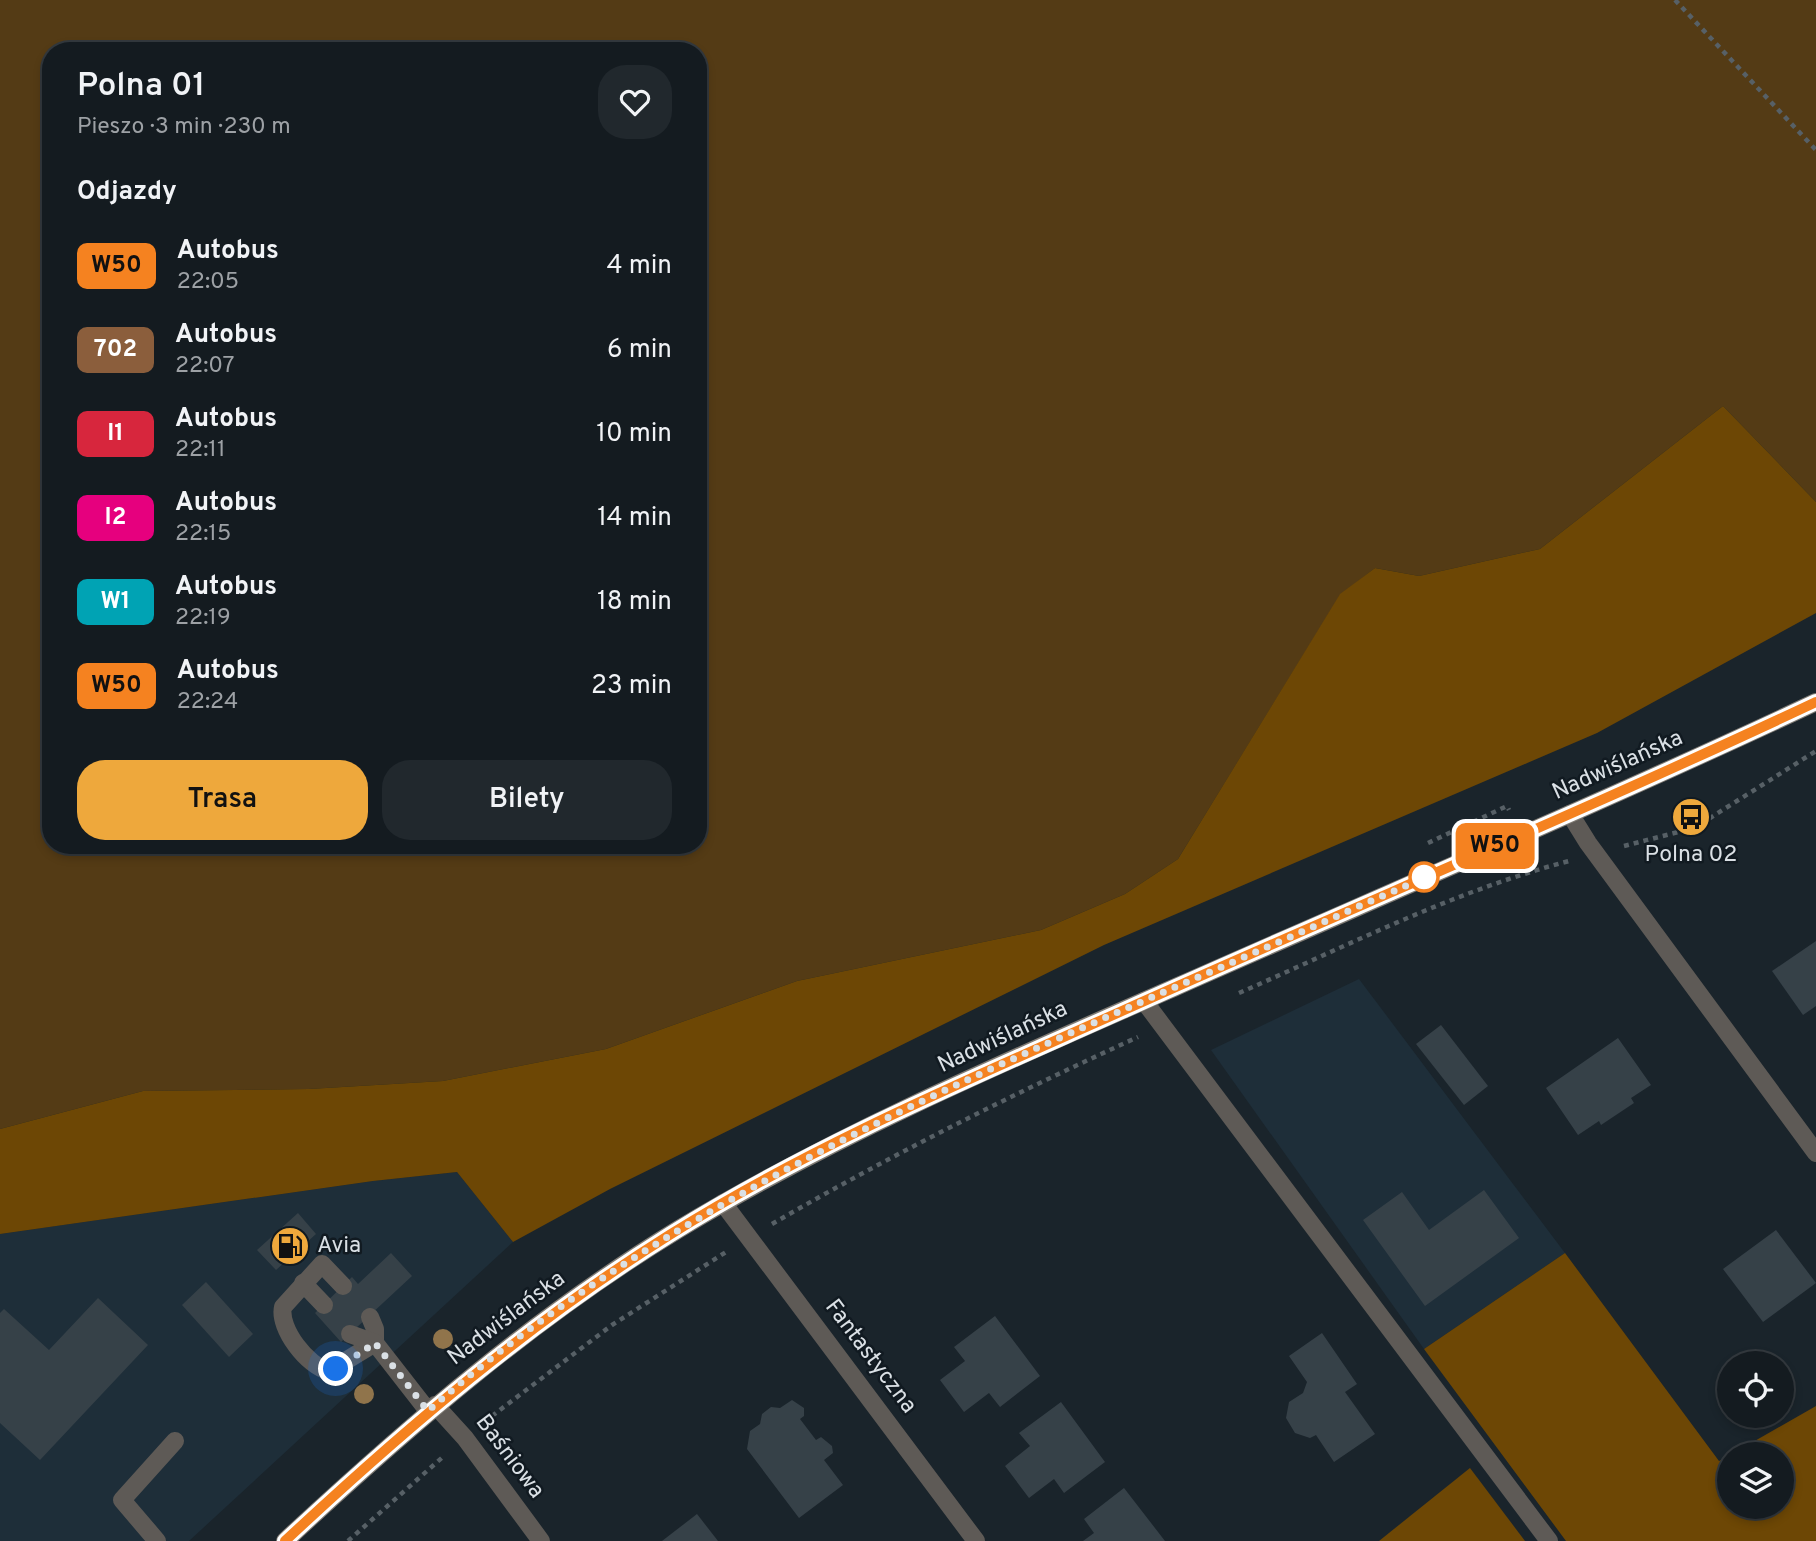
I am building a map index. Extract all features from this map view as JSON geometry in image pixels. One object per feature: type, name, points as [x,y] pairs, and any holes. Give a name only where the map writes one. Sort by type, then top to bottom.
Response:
[{"type":"main road","name":"Nadwiślańska","points":[[285,1541],[432,1408],[518,1339],[601,1280],[723,1203],[865,1129],[1144,1001],[1570,814],[1816,702]]},
{"type":"street","points":[[1570,814],[1816,1153]]},
{"type":"street","points":[[1144,1001],[1161,1027],[1173,1036],[1549,1541]]},
{"type":"street","name":"Fantastyczna","points":[[723,1203],[976,1541]]},
{"type":"street","points":[[343,1286],[323,1264],[283,1307],[284,1329],[315,1366],[329,1371],[375,1343]]},
{"type":"street","points":[[303,1283],[324,1305]]},
{"type":"street","points":[[370,1317],[375,1329],[375,1343]]},
{"type":"street","points":[[350,1334],[375,1343]]},
{"type":"street","name":"Baśniowa","points":[[375,1343],[432,1408],[465,1437],[541,1541]]},
{"type":"street","points":[[157,1541],[122,1500],[175,1441]]},
{"type":"path","points":[[1675,0],[1816,150]]},
{"type":"path","points":[[1237,993],[1454,899],[1529,871],[1686,830],[1710,818],[1816,751]]},
{"type":"path","points":[[348,1541],[465,1437],[612,1325],[750,1237],[860,1174],[1057,1074],[1161,1027]]},
{"type":"shaded area","points":[[0,0],[1816,0],[1816,502],[1723,406],[1540,549],[1419,576],[1375,568],[1340,595],[1178,859],[1125,894],[1041,930],[797,981],[606,1049],[443,1081],[309,1089],[143,1091],[0,1129]]},
{"type":"shaded area","points":[[1723,406],[1816,502],[1816,613],[1597,733],[1104,945],[610,1189],[513,1242],[457,1172],[373,1181],[0,1234],[0,1129],[143,1091],[309,1089],[443,1081],[606,1049],[797,981],[1041,930],[1125,894],[1178,859],[1340,594],[1375,568],[1419,576],[1540,549]]},
{"type":"shaded area","points":[[1359,979],[1565,1253],[1424,1349],[1211,1050]]},
{"type":"shaded area","points":[[457,1172],[513,1242],[189,1541],[0,1541],[0,1234],[373,1181]]},
{"type":"shaded area","points":[[1565,1253],[1717,1458],[1717,1519],[1794,1519],[1794,1442],[1753,1442],[1778,1428],[1794,1428],[1794,1419],[1816,1406],[1816,1541],[1566,1541],[1424,1349]]},
{"type":"shaded area","points":[[1470,1468],[1525,1541],[1379,1541]]},
{"type":"building","points":[[1816,941],[1816,1006],[1803,1015],[1772,971]]},
{"type":"building","points":[[1441,1025],[1488,1086],[1464,1105],[1416,1044]]},
{"type":"building","points":[[1618,1038],[1651,1085],[1631,1098],[1634,1103],[1601,1125],[1599,1121],[1578,1135],[1546,1088]]},
{"type":"building","points":[[1484,1190],[1519,1238],[1425,1306],[1363,1220],[1402,1192],[1429,1230]]},
{"type":"building","points":[[298,1213],[316,1234],[276,1270],[257,1250]]},
{"type":"building","points":[[1776,1230],[1816,1283],[1763,1322],[1723,1269]]},
{"type":"building","points":[[391,1253],[412,1276],[341,1342],[315,1313],[352,1277],[358,1284]]},
{"type":"building","points":[[206,1282],[253,1334],[229,1357],[182,1305]]},
{"type":"building","points":[[98,1298],[148,1345],[40,1460],[0,1423],[0,1313],[4,1309],[49,1350]]},
{"type":"building","points":[[995,1316],[1040,1376],[1000,1407],[989,1393],[964,1412],[940,1380],[965,1361],[954,1347]]},
{"type":"building","points":[[1322,1333],[1357,1384],[1345,1392],[1375,1434],[1334,1462],[1316,1435],[1310,1438],[1295,1433],[1286,1418],[1289,1402],[1303,1393],[1307,1382],[1289,1356]]},
{"type":"building","points":[[792,1400],[804,1408],[804,1416],[800,1419],[816,1440],[821,1437],[832,1446],[833,1453],[824,1460],[843,1485],[799,1518],[747,1449],[750,1431],[760,1424],[762,1414],[771,1407],[780,1408]]},
{"type":"building","points":[[1061,1402],[1105,1462],[1064,1493],[1054,1479],[1029,1498],[1005,1466],[1030,1446],[1019,1433]]},
{"type":"building","points":[[1124,1488],[1165,1541],[1083,1541],[1094,1533],[1084,1519]]},
{"type":"building","points":[[697,1514],[718,1541],[662,1541]]},
{"type":"bus line","name":"W50","points":[[285,1541],[435,1405],[518,1339],[676,1231],[801,1161],[1040,1047],[1700,756],[1816,702]]},
{"type":"place","name":"Polna 02","points":[[1691,817]]},
{"type":"place","name":"Avia","points":[[290,1246]]},
{"type":"route","points":[[336,1369],[375,1343],[428,1411],[518,1339],[601,1280],[723,1203],[801,1161],[1040,1047],[1424,877]]}]
